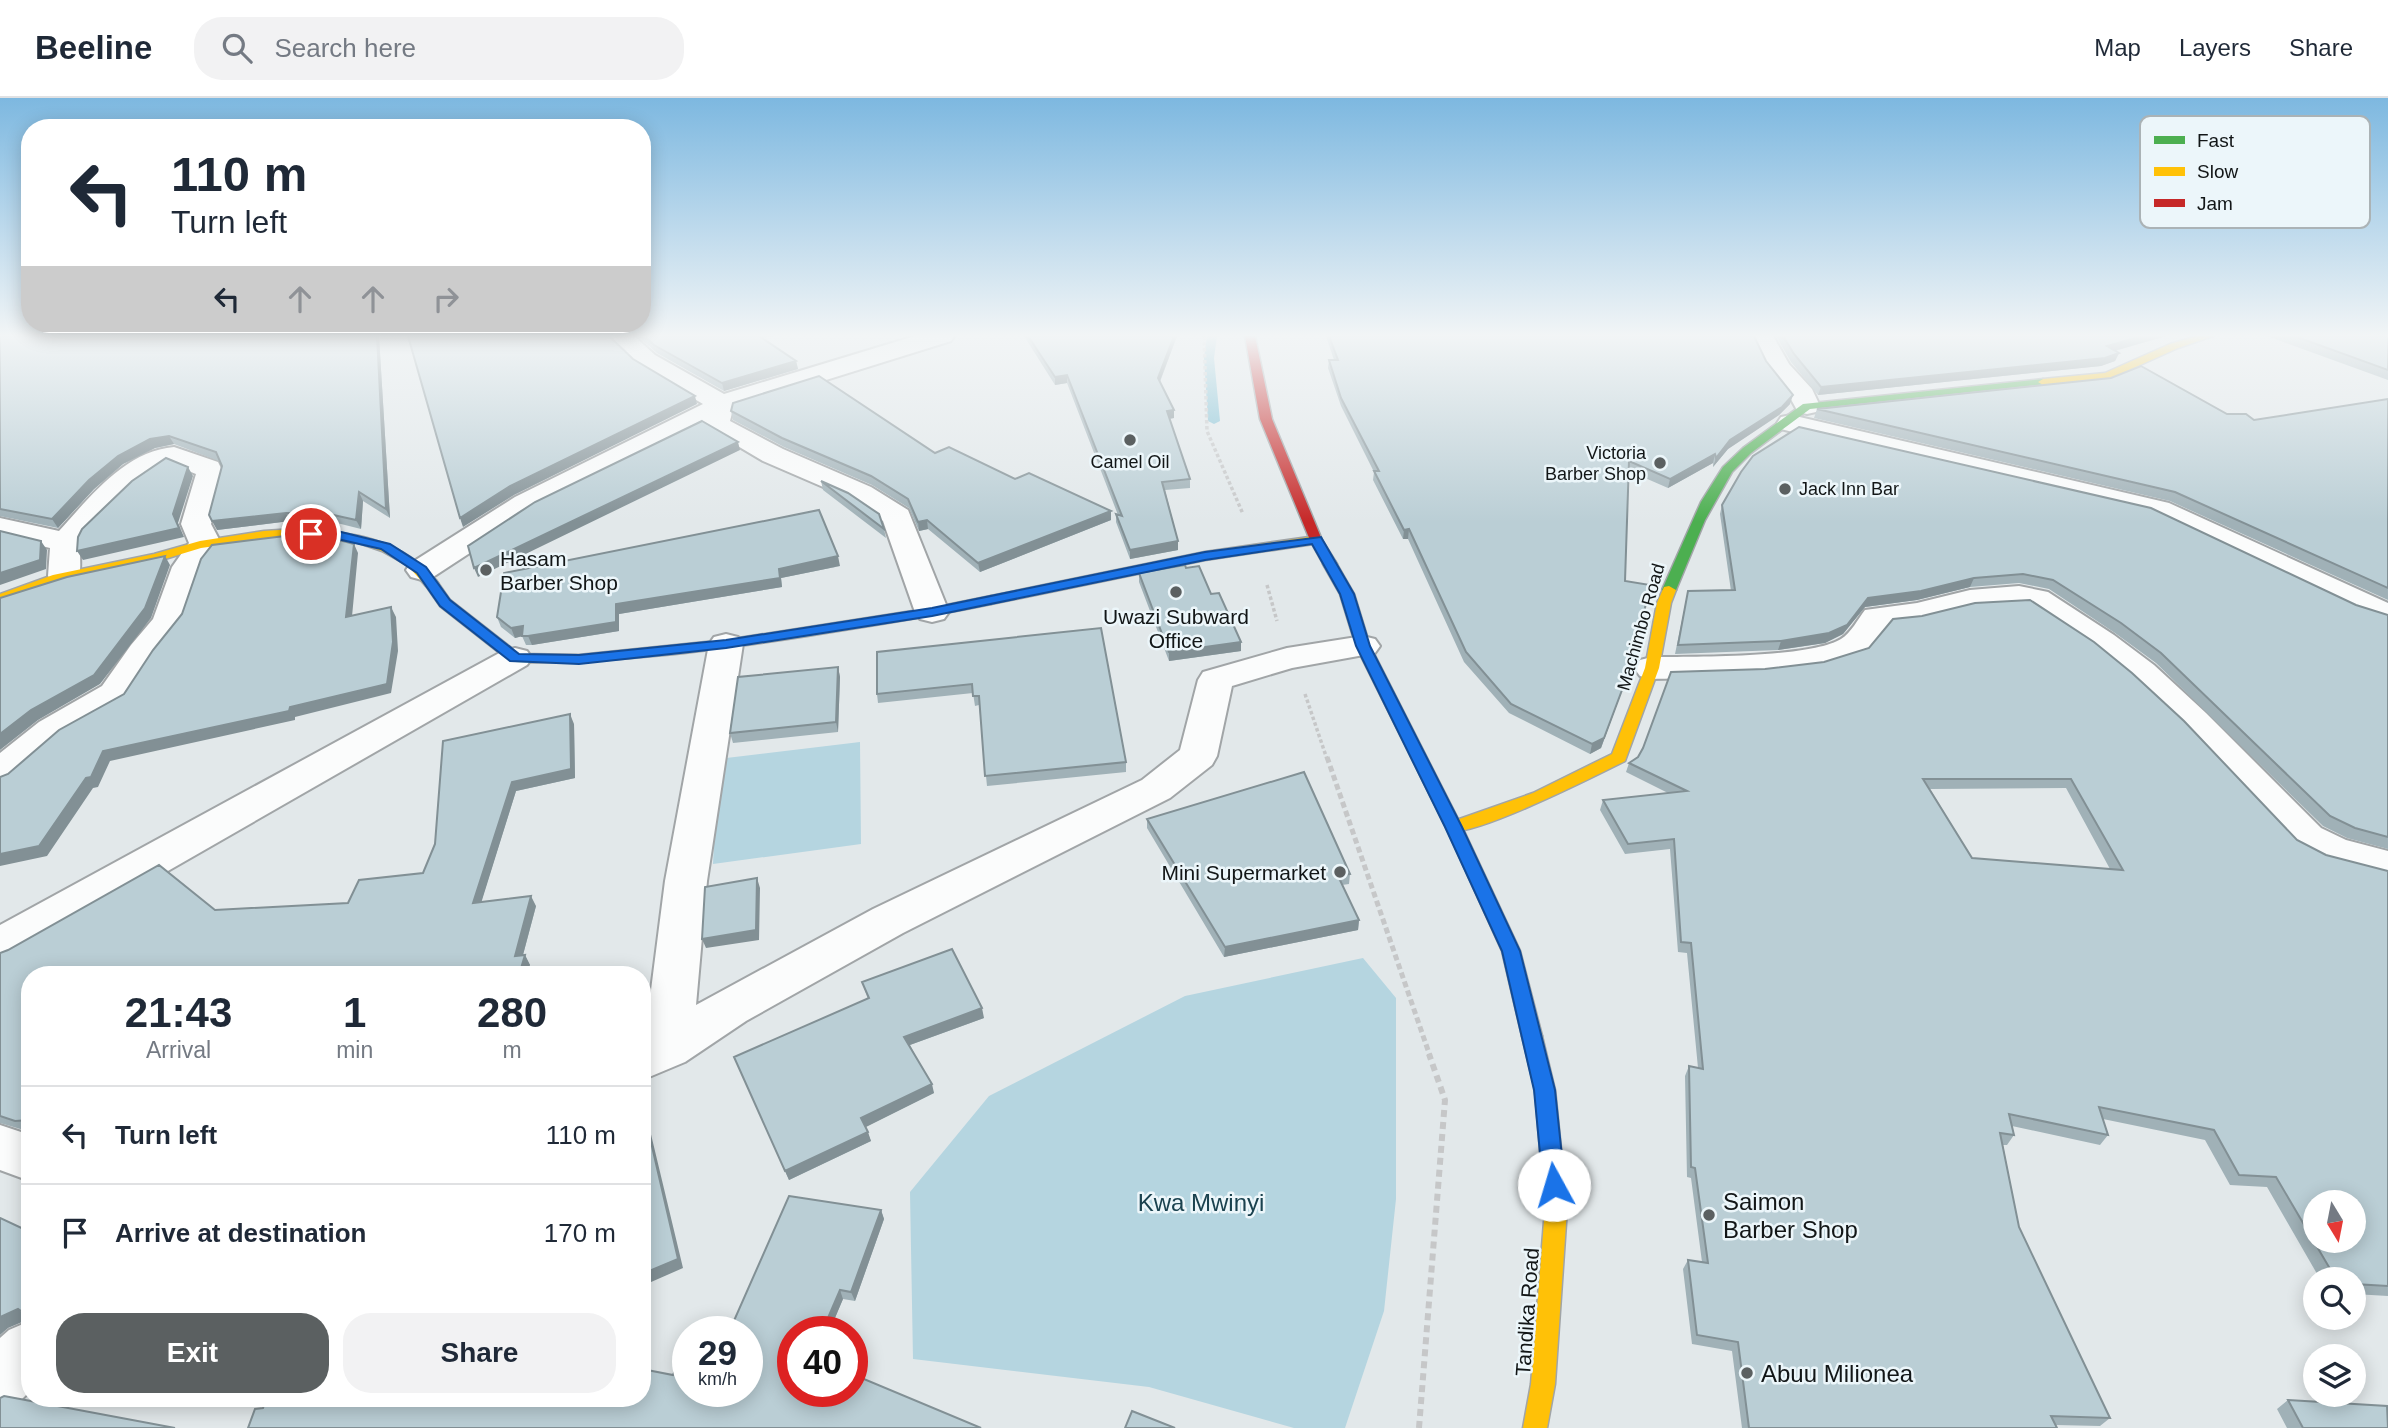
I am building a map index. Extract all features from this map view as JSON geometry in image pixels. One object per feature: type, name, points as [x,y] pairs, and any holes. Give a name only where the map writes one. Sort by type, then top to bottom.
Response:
[{"type":"street","points":[[711,398],[721,404]]},
{"type":"street","points":[[422,570],[526,503],[705,415],[721,404],[739,398]]},
{"type":"street","name":"Tandika Road","points":[[1262,398],[1266,419],[1316,540],[1347,594],[1363,646],[1454,827],[1511,951],[1545,1090],[1556,1209],[1544,1384],[1535,1428]]},
{"type":"street","points":[[1799,398],[1799,415],[1854,440],[2094,492],[2158,509],[2363,606],[2388,614]]},
{"type":"street","name":"Machimbo Road","points":[[1454,827],[1515,808],[1555,791],[1619,757],[1652,668],[1664,603],[1673,579],[1696,525],[1723,476],[1739,457],[1799,415],[1933,398]]},
{"type":"street","points":[[721,404],[716,424],[773,455],[861,492],[897,516],[932,612]]},
{"type":"street","points":[[64,576],[66,542],[107,496],[144,465],[163,456],[174,455],[208,468],[210,474],[196,524],[205,543]]},
{"type":"street","points":[[0,527],[66,542]]},
{"type":"street","points":[[0,598],[64,576],[158,557],[205,543],[290,533],[333,534],[385,547],[422,570],[445,603],[515,658]]},
{"type":"street","points":[[0,946],[515,658],[579,659],[726,644],[932,612],[1205,556],[1316,540]]},
{"type":"street","points":[[0,772],[52,730],[115,694],[143,652],[169,622],[188,567],[205,543]]},
{"type":"street","points":[[1652,668],[1749,664],[1826,655],[1853,647],[1877,617],[1917,612],[1970,600],[2019,596],[2036,599],[2102,642],[2141,673],[2193,721],[2306,838],[2334,852],[2388,866]]},
{"type":"street","points":[[655,1054],[726,644]]},
{"type":"street","points":[[655,1054],[729,1008],[888,921],[1156,789],[1198,756],[1216,680],[1287,658],[1363,646]]},
{"type":"street","points":[[0,1147],[21,1155]]},
{"type":"street","points":[[0,1379],[21,1359]]},
{"type":"path","points":[[1206,398],[1207,431],[1258,548],[1287,658],[1307,699],[1445,1100],[1419,1428]]},
{"type":"green space","points":[[860,742],[861,844],[713,864],[718,759]]},
{"type":"green space","name":"Kwa Mwinyi","points":[[1363,958],[1396,998],[1396,1199],[1384,1311],[1345,1428],[1294,1428],[1149,1387],[913,1359],[910,1192],[989,1096],[1185,996]]},
{"type":"building","points":[[0,398],[380,398],[386,509],[359,492],[356,520],[329,514],[286,513],[212,521],[209,515],[222,466],[216,452],[169,436],[150,439],[118,456],[89,480],[52,519],[0,509]]},
{"type":"building","points":[[426,398],[691,398],[510,486],[460,518]]},
{"type":"building","points":[[749,398],[852,398],[935,453],[949,447],[1015,479],[1029,473],[1111,511],[978,563],[927,520],[918,522],[908,499],[871,476],[782,438],[731,411],[733,403]]},
{"type":"building","points":[[1076,398],[1168,398],[1174,410],[1167,411],[1190,479],[1162,482],[1178,541],[1130,550],[1116,514],[1122,516]]},
{"type":"building","points":[[1341,398],[1790,398],[1782,407],[1730,440],[1716,458],[1715,454],[1670,479],[1629,461],[1625,581],[1650,585],[1634,658],[1604,738],[1592,744],[1511,704],[1466,652],[1409,529],[1404,530],[1374,471],[1379,471]]},
{"type":"building","points":[[1921,398],[2198,398],[2227,414],[2246,414],[2254,420],[2388,399],[2388,588],[2175,492],[1817,409]]},
{"type":"building","points":[[702,421],[738,442],[474,568],[468,546],[535,502]]},
{"type":"building","points":[[1799,427],[2151,508],[2356,605],[2388,615],[2388,837],[2355,828],[2330,816],[2161,653],[2121,623],[2053,580],[2023,574],[1974,578],[1921,591],[1868,598],[1847,625],[1829,633],[1781,641],[1678,645],[1688,591],[1735,590],[1722,505],[1753,456]]},
{"type":"building","points":[[166,458],[188,467],[173,514],[179,528],[77,551],[78,537],[82,529],[132,481]]},
{"type":"building","points":[[821,481],[848,493],[879,514],[884,529]]},
{"type":"building","points":[[819,510],[838,556],[779,569],[780,578],[616,604],[616,622],[528,636],[522,636],[523,626],[511,628],[497,617],[504,573]]},
{"type":"building","points":[[0,531],[41,541],[40,560],[0,573]]},
{"type":"building","points":[[285,536],[328,537],[354,544],[346,617],[391,607],[393,642],[387,684],[290,707],[289,711],[103,751],[91,777],[86,778],[39,846],[0,854],[0,777],[8,774],[59,730],[124,694],[153,650],[182,614],[201,559],[212,545]]},
{"type":"building","points":[[165,556],[145,608],[94,675],[31,710],[0,734],[0,598],[67,577]]},
{"type":"building","points":[[1185,565],[1186,568],[1199,566],[1211,594],[1219,593],[1241,642],[1169,652],[1139,573]]},
{"type":"building","points":[[2030,600],[2094,642],[2132,673],[2184,721],[2297,840],[2326,855],[2388,871],[2388,1286],[2366,1285],[2366,1267],[2329,1267],[2321,1253],[2366,1253],[2366,1190],[2303,1190],[2303,1223],[2276,1177],[2239,1175],[2214,1130],[2099,1107],[2108,1135],[2009,1114],[2014,1135],[2000,1133],[2019,1227],[2110,1418],[2051,1416],[2057,1428],[1749,1428],[1738,1342],[1697,1335],[1688,1260],[1708,1263],[1695,1168],[1691,1167],[1689,1066],[1703,1069],[1691,943],[1681,942],[1674,839],[1628,844],[1603,800],[1687,791],[1629,763],[1638,757],[1643,748],[1671,672],[1765,669],[1824,662],[1869,648],[1893,619],[1922,616],[1975,603]],"holes":[[[1923,779],[2071,779],[2123,870],[1972,858]]]},
{"type":"building","points":[[1101,628],[1126,762],[985,776],[979,696],[973,696],[972,684],[877,694],[877,652]]},
{"type":"building","points":[[838,667],[836,722],[730,733],[738,677]]},
{"type":"building","points":[[570,714],[571,769],[512,782],[473,903],[531,896],[515,956],[525,955],[522,966],[21,966],[21,1121],[0,1116],[0,953],[159,865],[215,910],[348,903],[359,880],[423,873],[435,844],[443,741]]},
{"type":"building","points":[[1304,772],[1350,874],[1338,876],[1359,920],[1225,947],[1147,819]]},
{"type":"building","points":[[757,878],[756,930],[702,939],[705,887]]},
{"type":"building","points":[[952,949],[982,1008],[904,1037],[932,1084],[861,1118],[868,1132],[785,1171],[734,1057],[869,998],[862,982]]},
{"type":"building","points":[[651,1142],[678,1259],[651,1270]]},
{"type":"building","points":[[789,1196],[881,1210],[851,1292],[840,1290],[829,1316],[777,1316],[777,1407],[868,1407],[868,1381],[981,1428],[248,1428],[255,1409],[263,1407],[651,1407],[651,1371],[672,1375],[672,1407],[763,1407],[763,1316],[736,1316]]},
{"type":"building","points":[[0,1218],[21,1228],[21,1311],[18,1309],[0,1317]]},
{"type":"building","points":[[4,1396],[21,1399],[21,1407],[63,1407],[175,1428],[0,1428],[0,1398]]},
{"type":"building","points":[[2288,1400],[2303,1401],[2303,1407],[2387,1406],[2388,1428],[2303,1428]]},
{"type":"building","points":[[1132,1411],[1175,1428],[1125,1428]]},
{"type":"waterway","points":[[1212,398],[1214,421]]},
{"type":"traffic: fast","points":[[1669,590],[1707,502],[1739,457],[1807,406],[1885,398]]},
{"type":"traffic: fast","points":[[1330,564],[1347,594],[1363,646],[1454,827],[1511,951],[1532,1036]]},
{"type":"traffic: fast","points":[[431,583],[445,603],[515,658],[579,659],[726,644],[932,612],[991,600]]},
{"type":"traffic: slow","points":[[0,598],[58,578],[155,558],[200,544],[233,538],[295,533],[328,534],[387,548],[411,562],[431,583]]},
{"type":"traffic: slow","points":[[991,600],[1205,556],[1316,540]]},
{"type":"traffic: slow","points":[[1454,827],[1538,796],[1619,757],[1652,668],[1664,603],[1669,590]]},
{"type":"traffic: slow","points":[[1532,1036],[1545,1090],[1556,1209],[1543,1384],[1535,1428]]},
{"type":"traffic: jam","points":[[1262,398],[1266,419],[1316,540],[1330,564]]},
{"type":"place","name":"Camel Oil","points":[[1130,440]]},
{"type":"place","name":"Victoria Barber Shop","points":[[1660,463]]},
{"type":"place","name":"Jack Inn Bar","points":[[1785,489]]},
{"type":"place","name":"Hasam Barber Shop","points":[[486,570]]},
{"type":"place","name":"Uwazi Subward Office","points":[[1176,592]]},
{"type":"place","name":"Mini Supermarket","points":[[1340,872]]},
{"type":"place","name":"Saimon Barber Shop","points":[[1709,1215]]},
{"type":"place","name":"Abuu Milionea","points":[[1747,1373]]},
{"type":"route","points":[[311,534],[333,534],[385,547],[422,570],[445,603],[515,658],[579,659],[726,644],[932,612],[1205,556],[1316,540],[1347,594],[1363,646],[1454,827],[1511,951],[1545,1090],[1554,1185]]}]
